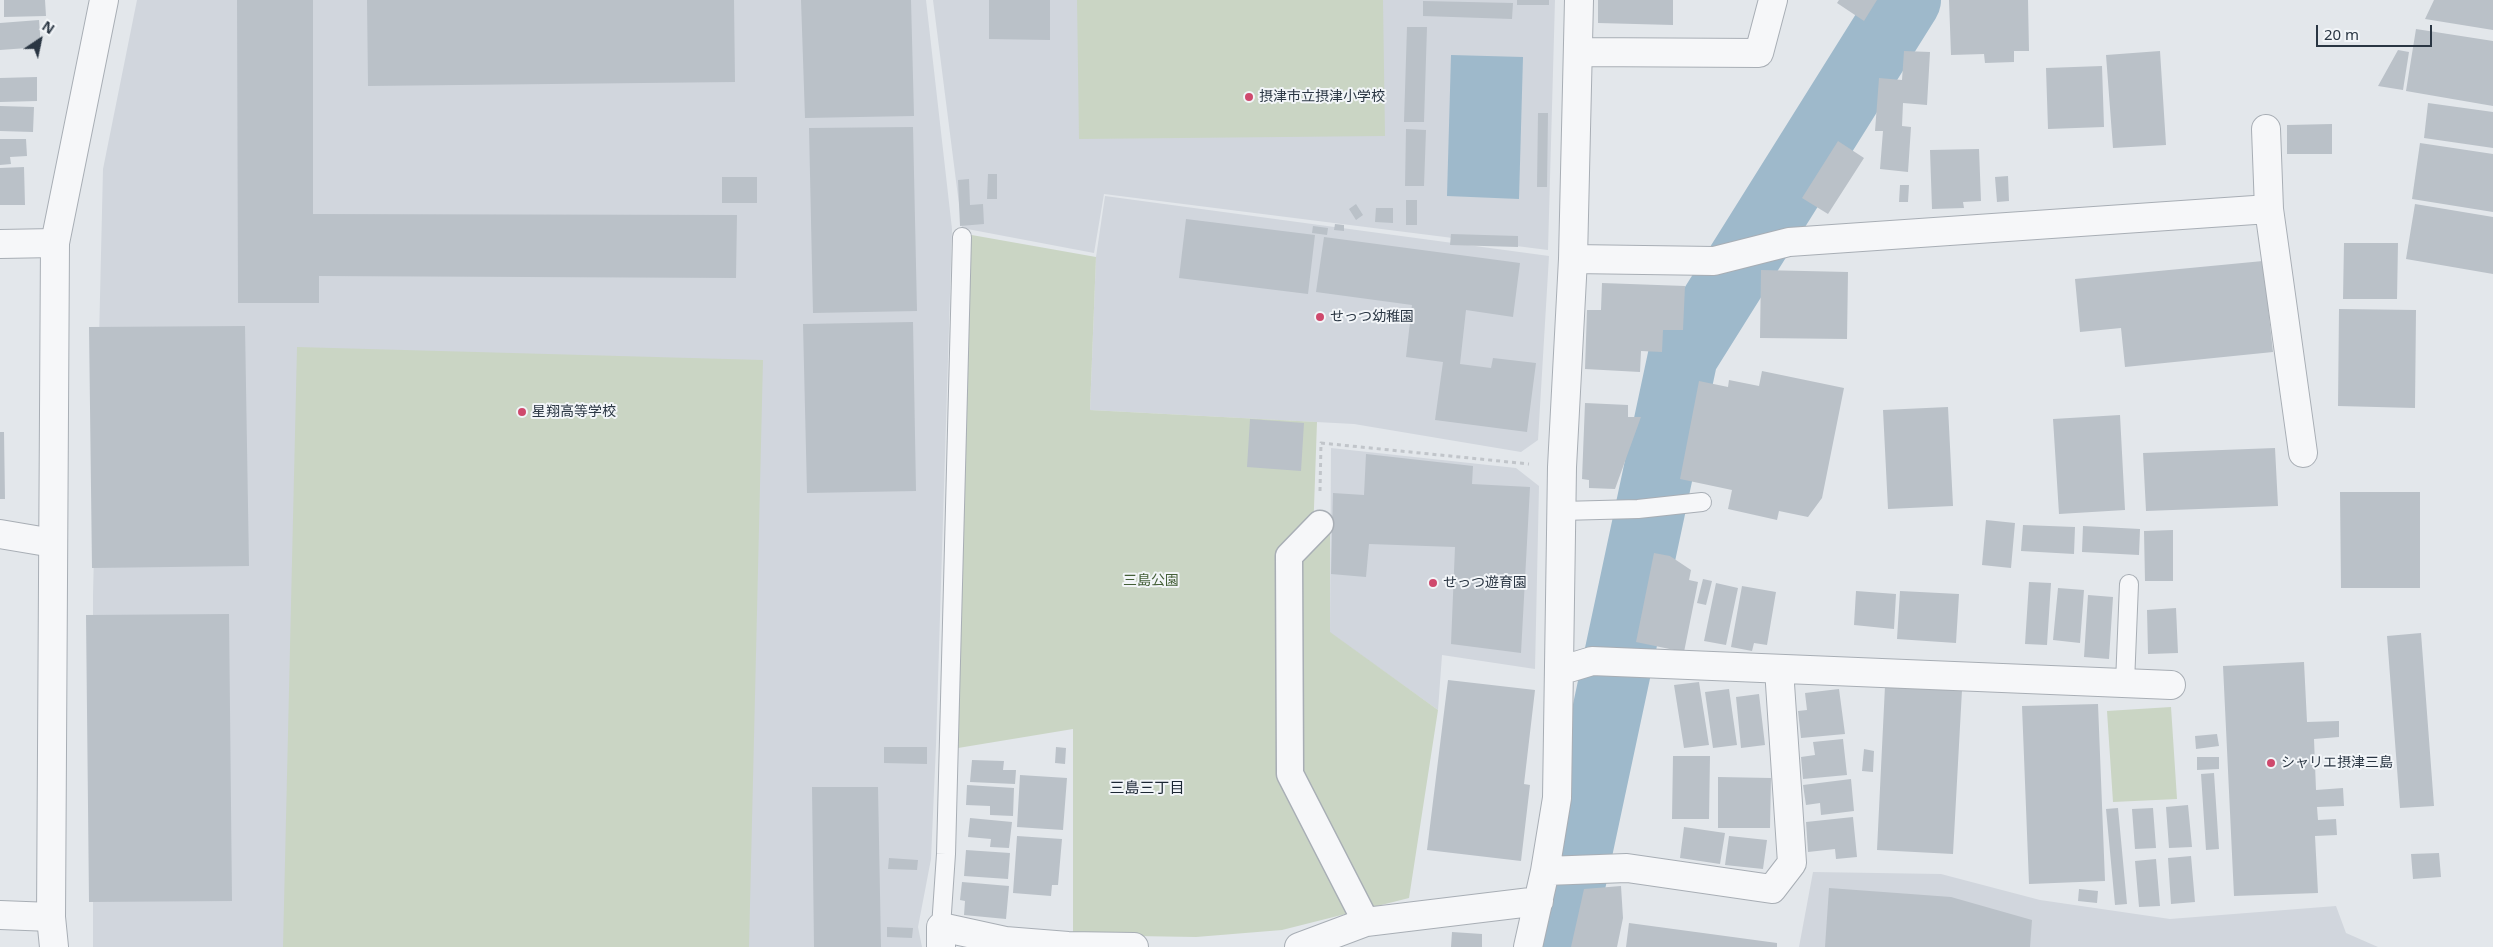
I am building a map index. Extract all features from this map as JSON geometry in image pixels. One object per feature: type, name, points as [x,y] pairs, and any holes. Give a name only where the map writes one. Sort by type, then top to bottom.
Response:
[{"type":"street","points":[[54,947],[50,917],[55,243],[104,0]]},
{"type":"street","points":[[1528,947],[1539,900],[1562,870],[1557,798],[1561,511],[1573,259],[1579,0]]},
{"type":"street","points":[[1578,52],[1759,53],[1773,0]]},
{"type":"street","points":[[2266,129],[2269,209],[2304,453]]},
{"type":"street","points":[[1573,259],[1714,261],[1789,242],[2269,209]]},
{"type":"street","points":[[0,244],[55,243]]},
{"type":"street","points":[[1320,524],[1289,556],[1290,774],[1366,922]]},
{"type":"street","points":[[0,534],[53,543]]},
{"type":"street","points":[[1559,671],[1592,661],[2171,685]]},
{"type":"street","points":[[1562,870],[1627,868],[1772,889],[1792,863],[1779,669]]},
{"type":"street","points":[[1299,947],[1366,922],[1539,900]]},
{"type":"street","points":[[0,915],[50,917]]},
{"type":"street","points":[[941,937],[1068,947],[1134,947]]},
{"type":"lane","points":[[941,937],[946,854],[962,237]]},
{"type":"lane","points":[[1561,511],[1638,509],[1702,502]]},
{"type":"lane","points":[[2125,683],[2129,584]]},
{"type":"path","points":[[1320,524],[1321,443],[1562,467]]},
{"type":"shaded area","name":"星翔高等学校","points":[[137,0],[926,0],[952,229],[936,745],[931,859],[918,927],[922,947],[93,947],[93,595],[103,169]]},
{"type":"shaded area","name":"摂津市立摂津小学校","points":[[933,0],[1555,0],[1548,250],[1104,194],[1094,253],[962,228]]},
{"type":"shaded area","name":"せっつ幼稚園","points":[[1105,196],[1549,256],[1538,440],[1521,452],[1354,424],[1090,410],[1096,257]]},
{"type":"shaded area","name":"せっつ遊育園","points":[[1331,448],[1516,468],[1539,486],[1535,669],[1442,655],[1438,710],[1330,633]]},
{"type":"shaded area","points":[[1813,872],[1941,874],[2040,900],[2170,919],[2336,906],[2346,933],[2378,947],[1799,947]]},
{"type":"green space","points":[[1077,0],[1383,0],[1385,136],[1079,139]]},
{"type":"green space","name":"三島公園","points":[[966,234],[1096,257],[1090,410],[1317,422],[1313,536],[1330,534],[1330,632],[1438,710],[1409,898],[1282,930],[1196,937],[1073,935],[1073,729],[958,748]]},
{"type":"green space","points":[[297,347],[763,360],[749,947],[283,947]]},
{"type":"green space","points":[[2171,707],[2177,799],[2113,802],[2107,711]]},
{"type":"water","points":[[1451,55],[1523,57],[1519,199],[1447,196]]},
{"type":"building","points":[[4,0],[45,0],[46,16],[4,17]]},
{"type":"building","points":[[237,0],[313,0],[313,214],[737,215],[736,278],[319,276],[319,303],[238,303]]},
{"type":"building","points":[[367,0],[734,0],[735,82],[368,86]]},
{"type":"building","points":[[801,0],[911,0],[914,116],[805,118]]},
{"type":"building","points":[[989,0],[1050,0],[1050,40],[989,39]]},
{"type":"building","points":[[1517,0],[1549,0],[1549,5],[1517,5]]},
{"type":"building","points":[[1598,0],[1673,0],[1673,25],[1598,23]]},
{"type":"building","points":[[1839,0],[1877,0],[1864,21],[1837,3]]},
{"type":"building","points":[[1949,0],[2028,0],[2029,51],[2014,51],[2014,62],[1985,63],[1984,54],[1951,55]]},
{"type":"building","points":[[2434,0],[2493,0],[2493,30],[2425,19]]},
{"type":"building","points":[[1423,1],[1513,3],[1512,19],[1423,16]]},
{"type":"building","points":[[39,20],[41,47],[0,50],[0,23]]},
{"type":"building","points":[[1407,27],[1427,27],[1424,122],[1404,122]]},
{"type":"building","points":[[2416,29],[2493,41],[2493,106],[2406,91]]},
{"type":"building","points":[[2398,50],[2409,52],[2403,90],[2378,86]]},
{"type":"building","points":[[1904,51],[1930,52],[1927,105],[1903,103],[1902,126],[1911,127],[1908,172],[1880,169],[1883,131],[1875,131],[1879,78],[1902,80]]},
{"type":"building","points":[[2160,51],[2166,145],[2113,148],[2106,55]]},
{"type":"building","points":[[2102,66],[2104,127],[2048,129],[2046,68]]},
{"type":"building","points":[[37,77],[37,101],[0,102],[0,78]]},
{"type":"building","points":[[2428,103],[2493,112],[2493,148],[2424,138]]},
{"type":"building","points":[[0,106],[34,107],[33,132],[0,131]]},
{"type":"building","points":[[1538,113],[1548,113],[1547,187],[1537,187]]},
{"type":"building","points":[[2332,124],[2332,154],[2287,154],[2287,125]]},
{"type":"building","points":[[913,127],[917,311],[813,313],[809,128]]},
{"type":"building","points":[[1406,129],[1426,130],[1424,186],[1405,186]]},
{"type":"building","points":[[0,139],[26,139],[27,156],[10,157],[11,164],[0,165]]},
{"type":"building","points":[[1838,141],[1864,158],[1828,214],[1802,198]]},
{"type":"building","points":[[2420,143],[2493,154],[2493,212],[2412,199]]},
{"type":"building","points":[[1979,149],[1981,201],[1963,202],[1964,208],[1932,209],[1930,150]]},
{"type":"building","points":[[24,167],[25,205],[0,205],[0,168]]},
{"type":"building","points":[[988,174],[997,174],[997,199],[987,199]]},
{"type":"building","points":[[2008,176],[2009,201],[1997,202],[1995,177]]},
{"type":"building","points":[[722,177],[757,177],[757,203],[722,203]]},
{"type":"building","points":[[969,179],[970,205],[983,204],[984,224],[960,226],[958,180]]},
{"type":"building","points":[[1900,185],[1909,185],[1908,202],[1899,202]]},
{"type":"building","points":[[1406,200],[1417,200],[1417,225],[1406,225]]},
{"type":"building","points":[[1356,204],[1363,215],[1356,220],[1349,209]]},
{"type":"building","points":[[2415,204],[2493,217],[2493,274],[2406,259]]},
{"type":"building","points":[[1376,208],[1393,208],[1393,223],[1375,222]]},
{"type":"building","points":[[1186,219],[1315,235],[1308,294],[1179,278]]},
{"type":"building","points":[[1335,224],[1344,225],[1344,231],[1334,230]]},
{"type":"building","points":[[1313,226],[1328,228],[1327,235],[1312,233]]},
{"type":"building","points":[[1451,234],[1518,236],[1518,247],[1450,245]]},
{"type":"building","points":[[1324,237],[1520,263],[1513,317],[1466,310],[1460,364],[1491,368],[1493,358],[1536,363],[1527,432],[1435,420],[1443,362],[1406,357],[1412,305],[1316,292]]},
{"type":"building","points":[[2344,243],[2398,243],[2397,299],[2343,299]]},
{"type":"building","points":[[2263,261],[2273,352],[2125,367],[2121,328],[2080,332],[2075,279]]},
{"type":"building","points":[[1761,270],[1848,272],[1847,339],[1760,338]]},
{"type":"building","points":[[1602,283],[1685,286],[1683,330],[1663,330],[1662,352],[1641,351],[1640,372],[1585,369],[1587,310],[1601,310]]},
{"type":"building","points":[[2339,309],[2416,310],[2415,408],[2338,406]]},
{"type":"building","points":[[913,322],[916,491],[807,493],[803,324]]},
{"type":"building","points":[[245,326],[249,566],[92,568],[89,327]]},
{"type":"building","points":[[1762,371],[1844,388],[1822,498],[1808,517],[1779,511],[1777,520],[1728,509],[1732,490],[1680,479],[1699,381],[1728,387],[1729,380],[1759,386]]},
{"type":"building","points":[[1585,403],[1628,405],[1628,417],[1641,417],[1615,489],[1589,488],[1589,480],[1582,479]]},
{"type":"building","points":[[1948,407],[1953,506],[1888,509],[1883,410]]},
{"type":"building","points":[[2120,415],[2125,510],[2059,514],[2053,419]]},
{"type":"building","points":[[1250,419],[1304,423],[1301,471],[1247,467]]},
{"type":"building","points":[[0,432],[4,432],[5,499],[0,499]]},
{"type":"building","points":[[2275,448],[2278,506],[2146,511],[2143,453]]},
{"type":"building","points":[[1366,454],[1473,466],[1472,484],[1530,487],[1521,653],[1451,644],[1455,547],[1369,544],[1366,577],[1331,574],[1333,493],[1364,495]]},
{"type":"building","points":[[2340,492],[2420,492],[2420,588],[2341,588]]},
{"type":"building","points":[[1986,520],[2015,523],[2011,568],[1982,565]]},
{"type":"building","points":[[2023,525],[2075,527],[2074,554],[2021,551]]},
{"type":"building","points":[[2083,526],[2140,529],[2139,555],[2082,552]]},
{"type":"building","points":[[2173,530],[2173,581],[2145,581],[2144,531]]},
{"type":"building","points":[[1654,553],[1670,556],[1691,570],[1689,580],[1698,582],[1684,652],[1636,642]]},
{"type":"building","points":[[1703,579],[1712,581],[1706,605],[1697,603]]},
{"type":"building","points":[[2029,582],[2051,583],[2047,645],[2025,644]]},
{"type":"building","points":[[1716,583],[1738,588],[1726,645],[1704,641]]},
{"type":"building","points":[[1742,586],[1776,592],[1767,645],[1754,643],[1752,651],[1731,647]]},
{"type":"building","points":[[2058,588],[2084,590],[2080,643],[2053,640]]},
{"type":"building","points":[[1856,591],[1896,594],[1894,629],[1854,625]]},
{"type":"building","points":[[1900,591],[1959,594],[1956,643],[1897,639]]},
{"type":"building","points":[[2088,595],[2113,597],[2109,659],[2084,657]]},
{"type":"building","points":[[2176,608],[2178,653],[2148,654],[2147,610]]},
{"type":"building","points":[[229,614],[232,901],[89,902],[86,615]]},
{"type":"building","points":[[2421,633],[2434,806],[2400,808],[2387,636]]},
{"type":"building","name":"シャリエ摂津三島","points":[[2304,662],[2307,722],[2339,721],[2339,737],[2314,739],[2316,790],[2343,788],[2344,806],[2317,807],[2318,820],[2336,819],[2337,835],[2315,836],[2318,893],[2234,896],[2223,666]]},
{"type":"building","points":[[1448,680],[1535,690],[1524,784],[1530,785],[1521,861],[1427,850]]},
{"type":"building","points":[[1699,682],[1709,745],[1684,748],[1674,685]]},
{"type":"building","points":[[1885,686],[1962,690],[1953,854],[1877,850]]},
{"type":"building","points":[[1729,689],[1737,745],[1713,748],[1705,692]]},
{"type":"building","points":[[1839,689],[1845,734],[1801,738],[1798,711],[1807,710],[1805,693]]},
{"type":"building","points":[[1759,694],[1765,745],[1741,748],[1736,697]]},
{"type":"building","points":[[2098,704],[2105,881],[2029,884],[2022,706]]},
{"type":"building","points":[[2217,734],[2219,746],[2196,749],[2195,736]]},
{"type":"building","points":[[1843,739],[1847,775],[1803,779],[1801,757],[1815,755],[1813,742]]},
{"type":"building","points":[[884,747],[927,747],[927,764],[884,763]]},
{"type":"building","points":[[1056,747],[1066,748],[1065,764],[1055,763]]},
{"type":"building","points":[[1864,749],[1874,751],[1873,772],[1862,771]]},
{"type":"building","points":[[1673,756],[1710,756],[1709,819],[1672,819]]},
{"type":"building","points":[[2197,757],[2219,757],[2219,769],[2197,770]]},
{"type":"building","points":[[972,760],[1004,761],[1003,770],[1016,770],[1015,784],[970,782]]},
{"type":"building","points":[[2214,773],[2219,849],[2206,850],[2201,774]]},
{"type":"building","points":[[1020,775],[1067,778],[1063,830],[1017,827]]},
{"type":"building","points":[[1718,777],[1771,778],[1770,828],[1718,828]]},
{"type":"building","points":[[1851,779],[1854,811],[1821,815],[1820,803],[1806,805],[1803,785]]},
{"type":"building","points":[[967,785],[1014,788],[1013,816],[990,815],[990,806],[966,805]]},
{"type":"building","points":[[812,787],[878,787],[881,947],[814,947]]},
{"type":"building","points":[[2188,805],[2192,847],[2169,848],[2166,807]]},
{"type":"building","points":[[2118,808],[2127,904],[2115,905],[2106,809]]},
{"type":"building","points":[[2153,808],[2156,848],[2135,849],[2132,809]]},
{"type":"building","points":[[1853,817],[1857,857],[1836,859],[1835,849],[1808,852],[1806,822]]},
{"type":"building","points":[[970,818],[1012,822],[1009,848],[990,847],[991,839],[968,837]]},
{"type":"building","points":[[1684,827],[1725,833],[1720,864],[1680,858]]},
{"type":"building","points":[[1017,836],[1062,839],[1058,885],[1052,885],[1051,896],[1013,893]]},
{"type":"building","points":[[1729,836],[1767,840],[1763,869],[1725,865]]},
{"type":"building","points":[[966,850],[1010,853],[1008,879],[964,876]]},
{"type":"building","points":[[2439,853],[2441,877],[2413,879],[2411,854]]},
{"type":"building","points":[[2191,856],[2195,902],[2171,904],[2168,858]]},
{"type":"building","points":[[889,858],[918,860],[917,870],[888,869]]},
{"type":"building","points":[[2156,859],[2160,906],[2139,907],[2135,861]]},
{"type":"building","points":[[962,882],[1009,886],[1006,919],[964,915],[965,901],[960,900]]},
{"type":"building","points":[[1621,886],[1623,918],[1617,947],[1571,947],[1584,889]]},
{"type":"building","points":[[1829,888],[1951,897],[2032,920],[2030,947],[1825,947]]},
{"type":"building","points":[[2079,889],[2098,891],[2097,903],[2078,901]]},
{"type":"building","points":[[1629,923],[1777,943],[1777,947],[1626,947]]},
{"type":"building","points":[[887,927],[913,928],[912,938],[887,937]]},
{"type":"building","points":[[1452,932],[1482,934],[1482,947],[1451,947]]},
{"type":"waterway","points":[[1557,947],[1683,356],[1906,0]]},
{"type":"place","name":"摂津市立摂津小学校","points":[[1249,97]]},
{"type":"place","name":"せっつ幼稚園","points":[[1320,317]]},
{"type":"place","name":"星翔高等学校","points":[[522,412]]},
{"type":"place","name":"せっつ遊育園","points":[[1433,583]]},
{"type":"place","name":"シャリエ摂津三島","points":[[2271,763]]},
{"type":"district","name":"三島三丁目","points":[[1147,789]]}]
